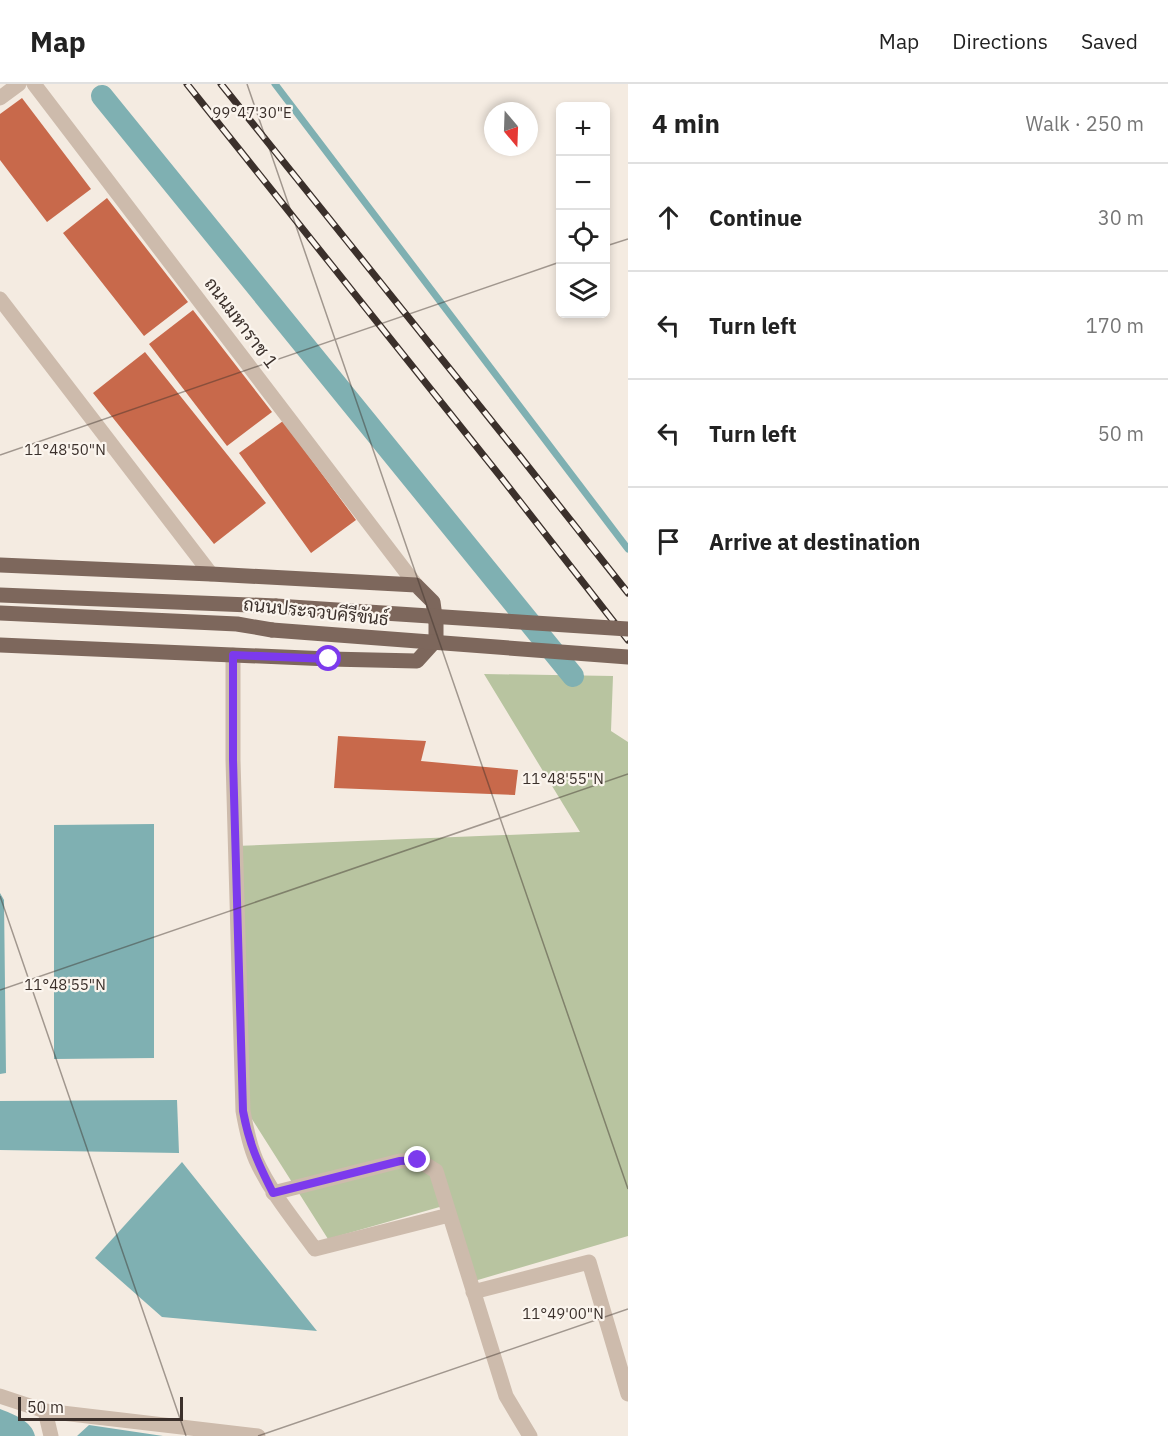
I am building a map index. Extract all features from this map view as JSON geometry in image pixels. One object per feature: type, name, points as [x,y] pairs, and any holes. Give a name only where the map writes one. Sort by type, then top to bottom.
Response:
[{"type":"main road","points":[[0,565],[416,585],[433,602],[436,624],[436,640],[417,661],[0,645]]},
{"type":"main road","name":"ถนนประจวบคีรีขันธ์","points":[[0,595],[276,606],[628,629]]},
{"type":"main road","name":"ถนนประจวบคีรีขันธ์","points":[[0,613],[237,624],[272,630],[628,657]]},
{"type":"street","points":[[0,98],[19,84]]},
{"type":"street","name":"ถนนมหาราช 1","points":[[41,86],[416,585]]},
{"type":"street","points":[[0,300],[211,574]]},
{"type":"street","points":[[233,655],[233,760],[243,1111],[248,1136],[256,1158],[273,1193],[315,1249],[449,1215]]},
{"type":"street","points":[[273,1193],[400,1161],[418,1160],[436,1171],[506,1395],[530,1436]]},
{"type":"street","points":[[473,1292],[589,1262],[628,1394]]},
{"type":"street","points":[[0,1396],[45,1411],[258,1436]]},
{"type":"street","points":[[45,1411],[51,1436]]},
{"type":"green space","points":[[484,674],[613,676],[611,731],[628,742],[628,1236],[471,1282],[443,1206],[328,1239],[250,1116],[235,846],[580,832]]},
{"type":"water","points":[[154,824],[154,1058],[54,1059],[54,825]]},
{"type":"water","points":[[0,893],[4,900],[6,1073],[0,1074]]},
{"type":"water","points":[[177,1100],[179,1153],[0,1150],[0,1101]]},
{"type":"water","points":[[182,1162],[317,1331],[162,1317],[95,1258]]},
{"type":"water","points":[[0,1409],[26,1422],[35,1436],[0,1436]]},
{"type":"water","points":[[89,1425],[163,1436],[77,1436]]},
{"type":"building","points":[[22,98],[91,189],[47,222],[0,160],[0,114]]},
{"type":"building","points":[[107,198],[188,302],[144,336],[63,233]]},
{"type":"building","points":[[193,310],[272,412],[227,446],[149,344]]},
{"type":"building","points":[[145,352],[266,503],[214,544],[93,393]]},
{"type":"building","points":[[283,421],[356,520],[311,553],[239,453]]},
{"type":"building","points":[[338,736],[426,741],[421,761],[518,770],[515,795],[334,788]]},
{"type":"waterway","points":[[275,84],[628,549]]},
{"type":"waterway","points":[[102,96],[573,676]]},
{"type":"railway","points":[[187,84],[628,640]]},
{"type":"railway","points":[[221,84],[628,593]]},
{"type":"route","points":[[329,659],[233,655],[233,760],[243,1111],[248,1136],[256,1158],[273,1193],[400,1161],[418,1160]]}]
